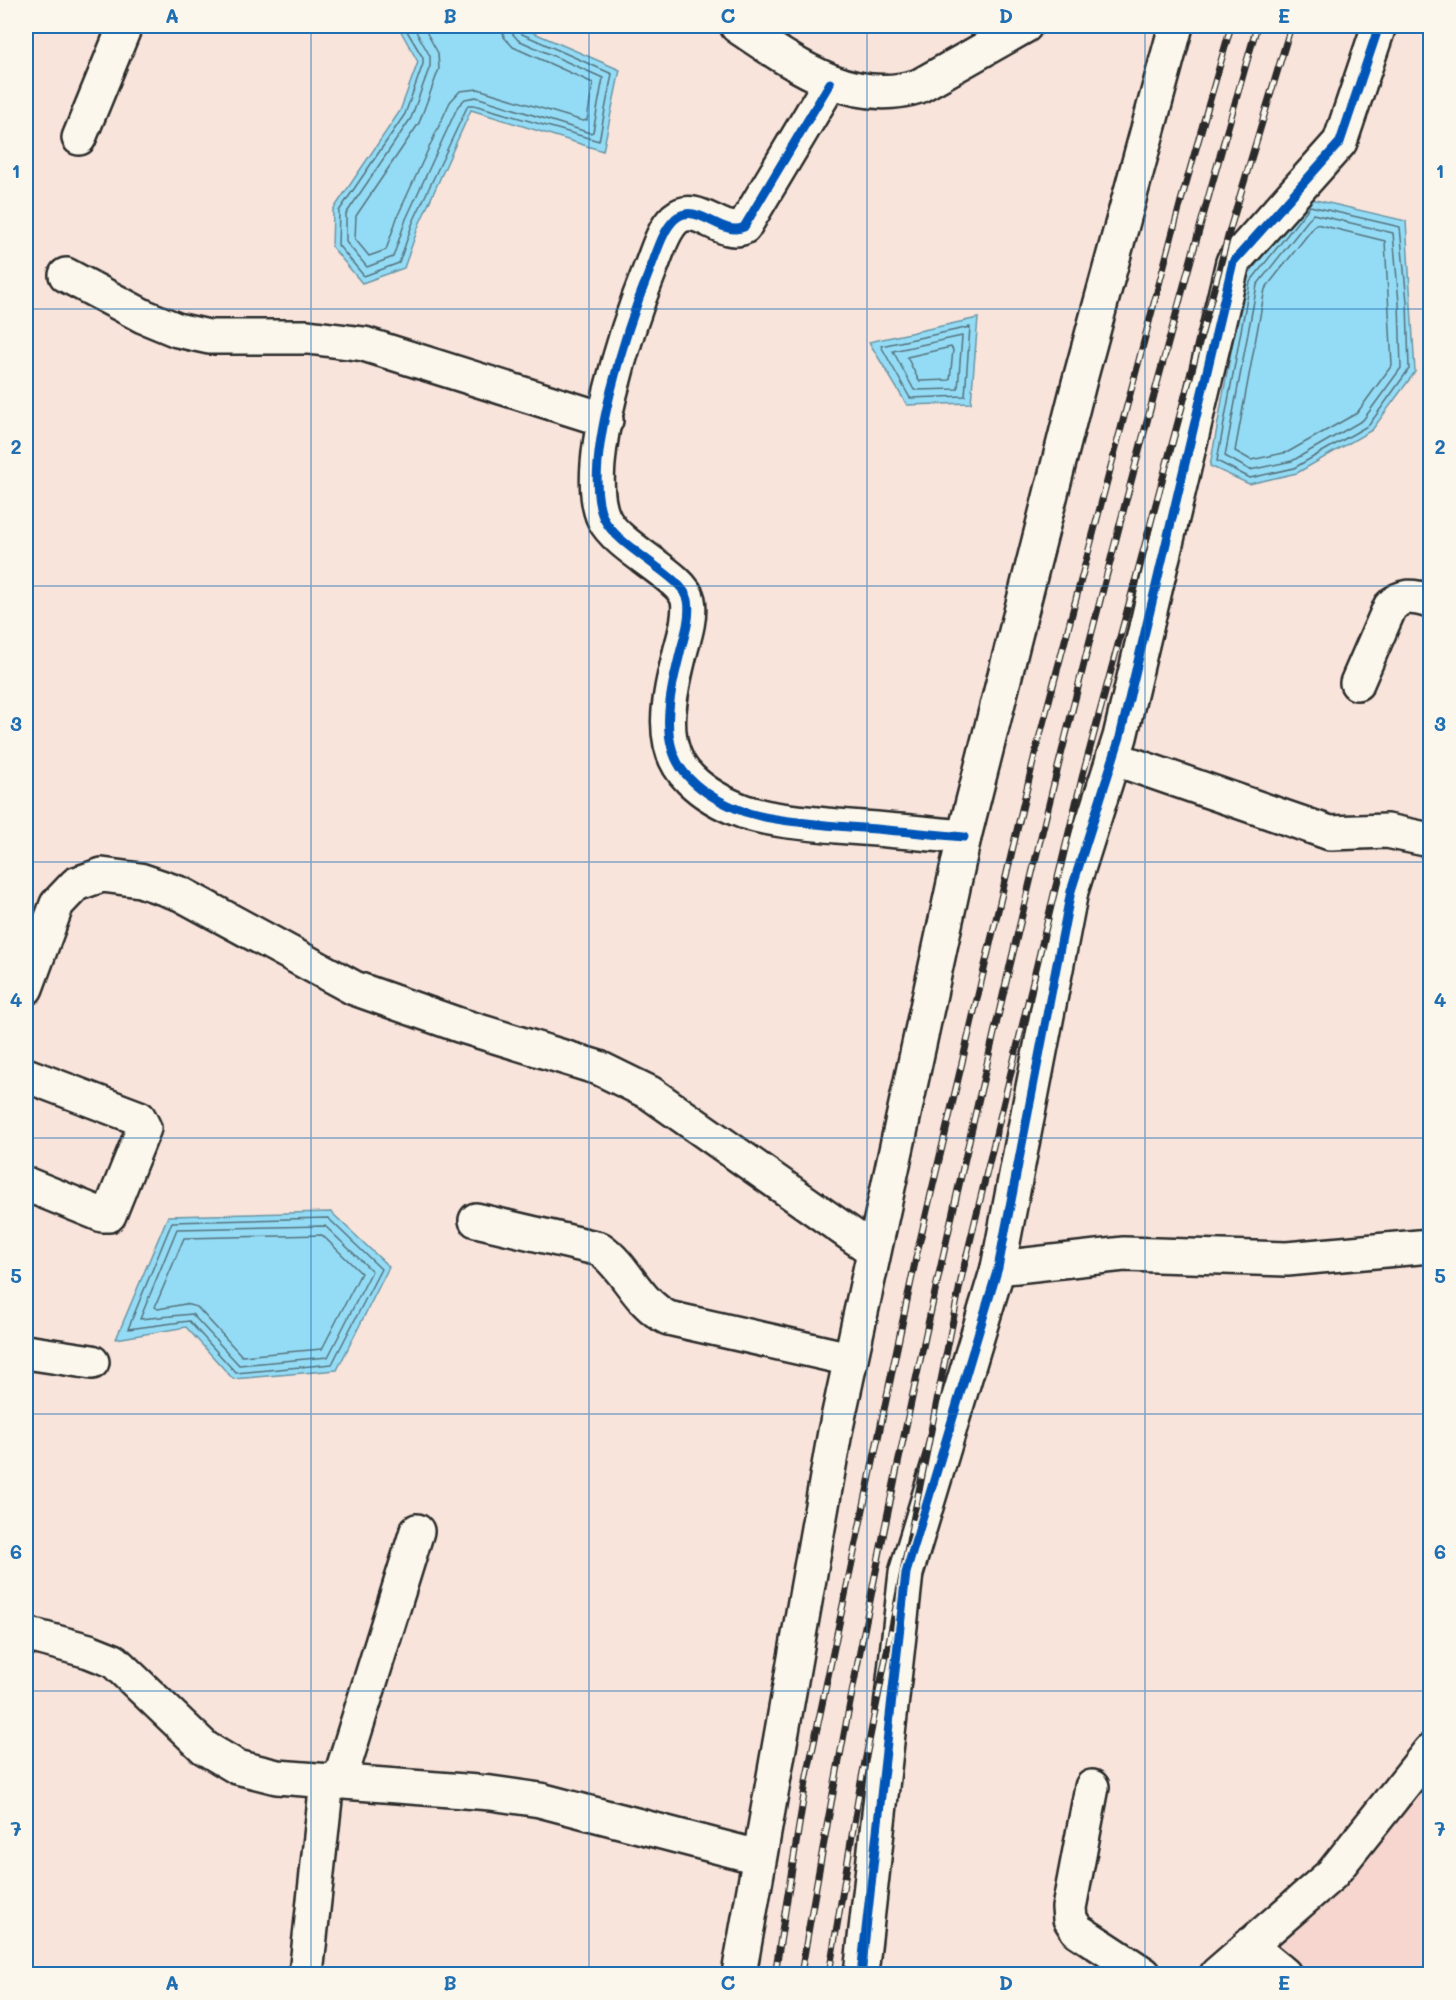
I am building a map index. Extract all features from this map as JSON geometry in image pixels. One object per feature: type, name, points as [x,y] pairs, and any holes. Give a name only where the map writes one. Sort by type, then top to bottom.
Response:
[{"type":"street","points":[[79,138],[125,26]]},
{"type":"street","points":[[750,29],[830,83],[878,93],[900,92],[919,86],[1025,26]]},
{"type":"street","points":[[739,1974],[835,1432],[964,837],[1079,383],[1176,26]]},
{"type":"street","points":[[861,1974],[906,1573],[998,1268],[1071,891],[1113,758],[1233,262],[1340,142],[1379,26]]},
{"type":"street","points":[[830,83],[744,227],[731,230],[691,214],[675,219],[667,231],[636,303],[611,382],[599,464],[598,499],[604,520],[620,540],[678,585],[688,599],[687,629],[669,704],[669,729],[673,758],[690,779],[714,797],[745,812],[798,822],[964,837]]},
{"type":"street","points":[[66,275],[143,316],[177,330],[209,337],[308,337],[364,344],[606,420]]},
{"type":"street","points":[[1357,683],[1390,607],[1397,599],[1407,596],[1431,601]]},
{"type":"street","points":[[1113,758],[1330,833],[1387,831],[1431,840]]},
{"type":"street","points":[[26,988],[57,904],[76,884],[102,875],[140,880],[181,894],[354,988],[459,1025],[599,1068],[650,1093],[873,1250]]},
{"type":"street","points":[[26,1075],[139,1118],[144,1128],[109,1215],[102,1215],[26,1184]]},
{"type":"street","points":[[476,1220],[600,1249],[610,1256],[645,1303],[668,1318],[850,1359]]},
{"type":"street","points":[[998,1268],[1124,1254],[1287,1259],[1431,1246]]},
{"type":"street","points":[[26,1352],[92,1362]]},
{"type":"street","points":[[306,1974],[333,1782],[417,1531]]},
{"type":"street","points":[[26,1634],[89,1651],[114,1661],[205,1748],[237,1767],[277,1777],[491,1793],[540,1800],[758,1857]]},
{"type":"street","points":[[1217,1974],[1332,1874],[1431,1751]]},
{"type":"street","points":[[1092,1787],[1069,1908],[1070,1919],[1077,1930],[1144,1974]]},
{"type":"street","points":[[1250,1945],[1284,1974]]},
{"type":"shaded area","points":[[1430,1760],[1430,1974],[1298,1974],[1279,1943]]},
{"type":"water","points":[[398,26],[518,26],[620,70],[603,151],[471,110],[419,225],[404,268],[362,283],[332,247],[333,210],[400,111],[418,62]]},
{"type":"water","points":[[1307,198],[1406,221],[1415,372],[1372,430],[1297,473],[1249,484],[1210,466],[1244,280]]},
{"type":"water","points":[[978,318],[971,403],[907,405],[869,342]]},
{"type":"water","points":[[331,1212],[389,1267],[337,1370],[233,1379],[186,1327],[116,1339],[168,1216]]},
{"type":"railway","points":[[775,1974],[807,1776],[917,1253],[1035,754],[1181,201],[1231,26]]},
{"type":"railway","points":[[801,1974],[843,1739],[890,1504],[993,1038],[1118,530],[1257,26]]},
{"type":"railway","points":[[829,1974],[860,1787],[962,1275],[1082,778],[1230,229],[1291,26]]},
{"type":"cycle path","points":[[861,1974],[906,1573],[998,1268],[1071,891],[1120,737],[1233,262],[1340,142],[1379,26]]},
{"type":"cycle path","points":[[830,83],[744,227],[727,228],[701,216],[683,214],[675,219],[667,229],[631,321],[610,393],[598,465],[598,496],[604,519],[611,530],[675,581],[688,600],[687,625],[670,699],[669,734],[672,750],[679,765],[690,779],[723,802],[745,812],[767,818],[964,837]]}]
